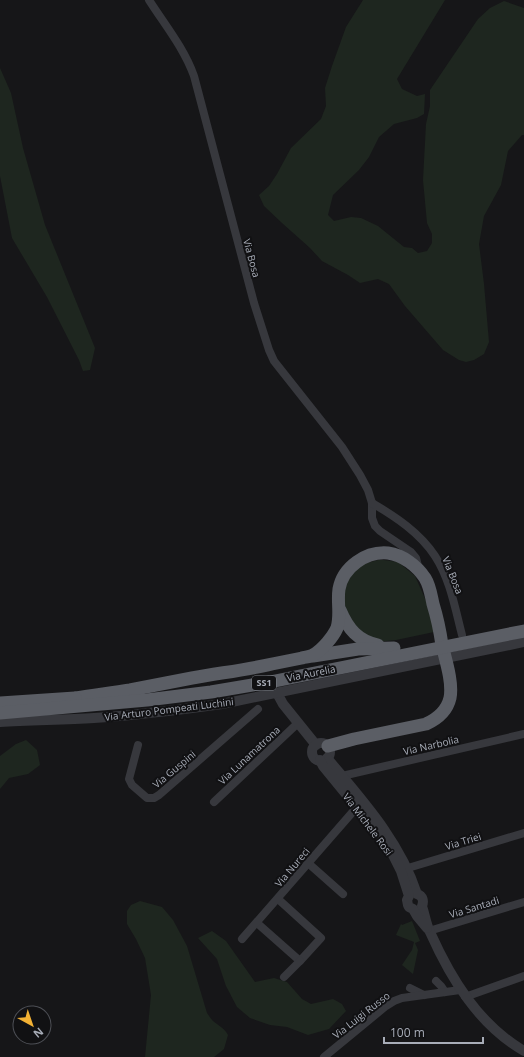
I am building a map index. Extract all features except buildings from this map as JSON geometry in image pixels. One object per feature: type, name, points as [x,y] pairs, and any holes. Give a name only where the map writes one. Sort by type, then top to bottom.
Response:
[{"type":"highway","points":[[313,656],[333,636],[337,627],[340,610],[339,590],[342,580],[351,566],[367,557],[384,553],[396,555],[409,562],[426,579],[438,624],[449,679],[450,694],[448,703],[439,716],[420,726],[354,739],[323,753]]},
{"type":"highway","points":[[340,610],[346,622],[360,638],[368,643],[394,648]]},
{"type":"highway","name":"Via Aurelia","points":[[0,703],[152,691],[200,684],[276,671],[524,622]]},
{"type":"highway","name":"Via Aurelia","points":[[0,713],[147,700],[211,692],[270,682],[524,631]]},
{"type":"highway","points":[[76,698],[250,669],[313,656],[358,649],[394,648]]},
{"type":"street","name":"Via Bosa","points":[[149,0],[181,47],[194,76],[254,303],[274,361],[342,447],[360,474],[368,490],[372,503],[372,518],[375,526],[384,534],[411,552],[416,558],[419,571]]},
{"type":"street","name":"Via Bosa","points":[[372,503],[389,513],[410,529],[429,547],[440,564],[448,585],[462,635]]},
{"type":"street","name":"Via Arturo Pompeati Luchini","points":[[0,722],[95,718],[170,711],[222,704],[524,642]]},
{"type":"street","name":"Via Michele Rosi","points":[[277,693],[281,701],[382,827],[397,849],[408,868],[413,895]]},
{"type":"street","name":"Via Guspini","points":[[138,745],[129,779],[132,785],[147,798],[154,798],[258,709]]},
{"type":"street","name":"Via Lunamatrona","points":[[214,802],[298,723]]},
{"type":"street","name":"Via Narbolia","points":[[342,776],[524,734]]},
{"type":"street","name":"Via Michele Rosi","points":[[323,753],[323,766],[377,832],[392,853],[413,895]]},
{"type":"street","name":"Via Nureci","points":[[242,939],[357,807]]},
{"type":"street","name":"Via Triei","points":[[408,868],[524,834]]},
{"type":"street","points":[[308,863],[343,894]]},
{"type":"street","name":"Via Michele Rosi","points":[[413,895],[419,895],[423,899],[423,904],[418,908],[417,916],[429,931],[453,978],[463,993],[494,1028],[510,1042],[523,1048]]},
{"type":"street","points":[[278,899],[321,938],[284,977]]},
{"type":"street","name":"Via Santadi","points":[[429,931],[524,902]]},
{"type":"street","points":[[257,923],[300,961]]},
{"type":"street","name":"Via Luigi Russo","points":[[324,1057],[390,1003],[399,999],[445,992],[463,993],[524,976]]},
{"type":"street","points":[[436,981],[445,992]]},
{"type":"street","points":[[410,988],[424,995]]},
{"type":"shaded area","points":[[363,0],[445,0],[397,79],[402,89],[417,96],[425,94],[424,114],[417,118],[394,124],[379,137],[369,157],[359,170],[333,195],[328,215],[334,221],[351,217],[361,218],[378,226],[404,247],[412,248],[418,253],[427,251],[432,243],[432,234],[427,223],[423,180],[426,124],[430,106],[430,90],[478,19],[490,8],[504,1],[524,8],[524,135],[522,135],[508,151],[501,185],[484,216],[479,244],[489,342],[484,354],[474,360],[466,362],[459,360],[443,350],[405,306],[389,284],[378,279],[360,283],[322,261],[264,206],[259,195],[269,186],[291,148],[321,119],[326,106],[325,88],[332,66],[346,27]]},
{"type":"shaded area","points":[[0,68],[11,93],[23,148],[45,225],[95,348],[90,370],[83,371],[79,360],[47,297],[12,238],[0,176]]},
{"type":"shaded area","points":[[378,560],[398,562],[415,576],[427,603],[434,632],[396,640],[377,642],[347,622],[343,593],[350,576],[363,564]]},
{"type":"shaded area","points":[[26,740],[37,750],[40,765],[28,774],[9,778],[0,789],[0,756],[16,744]]},
{"type":"shaded area","points":[[140,901],[162,907],[173,920],[187,946],[207,1013],[228,1035],[224,1049],[214,1057],[145,1057],[151,995],[145,958],[127,924],[127,911],[131,905]]},
{"type":"shaded area","points":[[412,921],[420,941],[415,943],[418,950],[413,974],[402,965],[412,950],[414,942],[396,935],[401,924],[402,925]]},
{"type":"shaded area","points":[[212,931],[226,941],[255,982],[274,978],[287,982],[302,999],[311,1004],[333,999],[342,1004],[346,1011],[329,1029],[308,1035],[287,1027],[270,1025],[250,1018],[237,1007],[226,986],[217,959],[198,938]]}]
